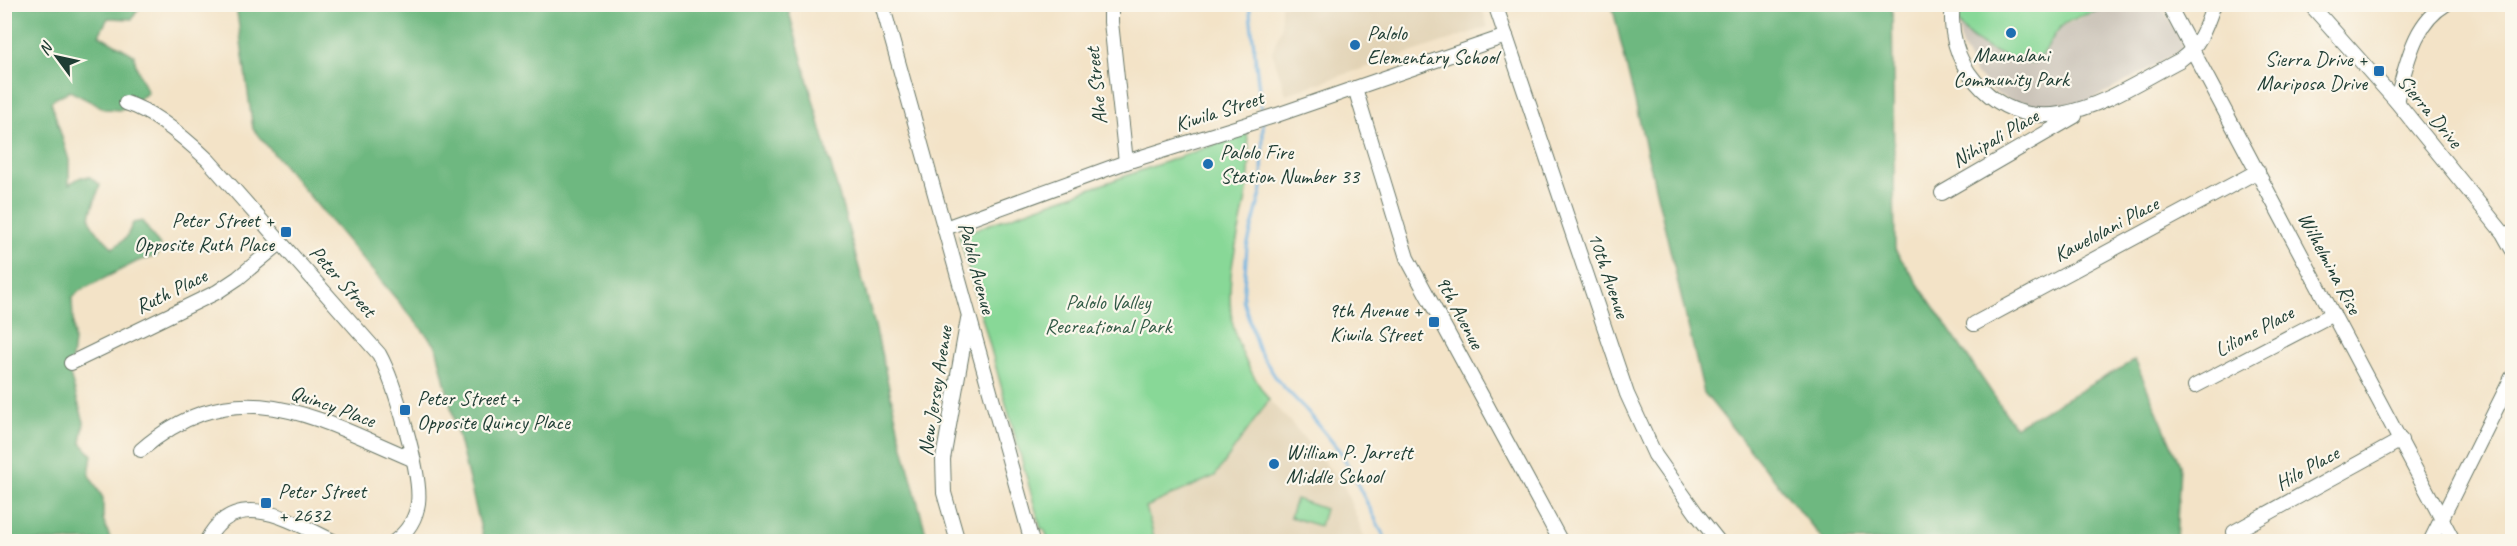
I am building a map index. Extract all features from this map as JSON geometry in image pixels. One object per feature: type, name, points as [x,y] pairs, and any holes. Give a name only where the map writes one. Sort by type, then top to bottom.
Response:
[{"type":"street","name":"Palolo Avenue","points":[[882,4],[1032,542]]},
{"type":"street","name":"Ahe Street","points":[[1111,4],[1126,162]]},
{"type":"street","name":"10th Avenue","points":[[1495,4],[1627,394],[1654,455],[1719,542]]},
{"type":"street","points":[[1953,4],[1953,35],[1960,58],[1980,87],[1999,102],[2032,115],[2056,116],[2079,111],[2101,102],[2180,60],[2191,51],[2205,29],[2214,4]]},
{"type":"street","name":"Wilhelmina Rise","points":[[2168,4],[2454,542]]},
{"type":"street","name":"Sierra Drive","points":[[2310,4],[2396,100],[2496,224],[2512,249]]},
{"type":"street","points":[[2396,100],[2421,28],[2432,14],[2446,4]]},
{"type":"street","name":"Kiwila Street","points":[[945,228],[1126,162],[1276,115],[1506,36]]},
{"type":"street","name":"9th Avenue","points":[[1355,88],[1407,258],[1561,542]]},
{"type":"street","name":"Nihipali Place","points":[[1942,193],[2101,102]]},
{"type":"street","name":"Peter Street","points":[[126,103],[143,110],[195,148],[379,354],[393,383],[412,459],[418,494],[417,510],[411,525],[394,542]]},
{"type":"street","name":"Kawelolani Place","points":[[1974,324],[2258,171]]},
{"type":"street","name":"Ruth Place","points":[[71,363],[217,292],[238,278],[280,243]]},
{"type":"street","name":"Lilione Place","points":[[2195,386],[2333,314]]},
{"type":"street","name":"New Jersey Avenue","points":[[958,542],[944,493],[943,459],[969,317]]},
{"type":"street","points":[[2430,542],[2512,377]]},
{"type":"street","name":"Quincy Place","points":[[141,450],[168,429],[196,415],[238,405],[260,405],[302,413],[412,459]]},
{"type":"street","name":"Hilo Place","points":[[2234,532],[2401,440]]},
{"type":"street","points":[[206,542],[223,520],[238,513],[254,510],[271,512],[335,542]]},
{"type":"shaded area","name":"Palolo Elementary School","points":[[1281,5],[1481,5],[1488,27],[1286,94],[1272,52],[1281,28]]},
{"type":"shaded area","points":[[2110,5],[2161,5],[2182,42],[2182,50],[2089,102],[2058,110],[2027,108],[1998,95],[1975,73],[1961,44],[1958,23],[1967,34],[1989,49],[2020,61],[2038,60],[2060,27]]},
{"type":"shaded area","name":"William P. Jarrett Middle School","points":[[1269,400],[1344,486],[1366,541],[1155,541],[1146,507],[1215,476]]},
{"type":"green space","points":[[4,5],[141,5],[132,19],[108,18],[99,35],[134,55],[136,66],[148,93],[121,110],[105,109],[70,91],[51,102],[69,160],[69,184],[81,177],[90,177],[100,185],[90,220],[96,231],[113,248],[126,238],[133,223],[142,221],[160,246],[157,256],[138,261],[79,291],[72,299],[74,341],[70,375],[84,422],[81,443],[92,455],[89,475],[103,498],[103,519],[111,541],[5,541]]},
{"type":"green space","points":[[236,5],[787,5],[875,326],[899,432],[928,541],[484,541],[436,346],[253,129]]},
{"type":"green space","points":[[1612,5],[1892,5],[1895,250],[2015,427],[2135,360],[2180,465],[2176,541],[1824,541],[1704,393]]},
{"type":"green space","name":"Maunalani Community Park","points":[[1959,5],[2110,5],[2062,26],[2042,55],[2033,63],[2002,55],[1972,38],[1958,23]]},
{"type":"green space","name":"Palolo Valley Recreational Park","points":[[1247,133],[1249,176],[1231,277],[1231,312],[1242,352],[1269,400],[1215,476],[1146,507],[1155,541],[1049,541],[1044,529],[1041,529],[959,235]]},
{"type":"green space","points":[[1296,499],[1325,509],[1320,526],[1290,517]]},
{"type":"waterway","points":[[1249,4],[1262,116]]},
{"type":"waterway","points":[[1263,123],[1262,189],[1247,247],[1243,300],[1258,349],[1278,381],[1308,412],[1342,454],[1387,542]]},
{"type":"place","name":"Maunalani Community Park","points":[[2011,33]]},
{"type":"place","name":"Palolo Elementary School","points":[[1355,45]]},
{"type":"place","name":"Sierra Drive + Mariposa Drive","points":[[2379,71]]},
{"type":"place","name":"Palolo Fire Station Number 33","points":[[1208,164]]},
{"type":"place","name":"Peter Street + Opposite Ruth Place","points":[[286,232]]},
{"type":"place","name":"9th Avenue + Kiwila Street","points":[[1434,322]]},
{"type":"place","name":"Peter Street + Opposite Quincy Place","points":[[405,410]]},
{"type":"place","name":"William P. Jarrett Middle School","points":[[1274,464]]},
{"type":"place","name":"Peter Street + 2632","points":[[266,503]]}]
